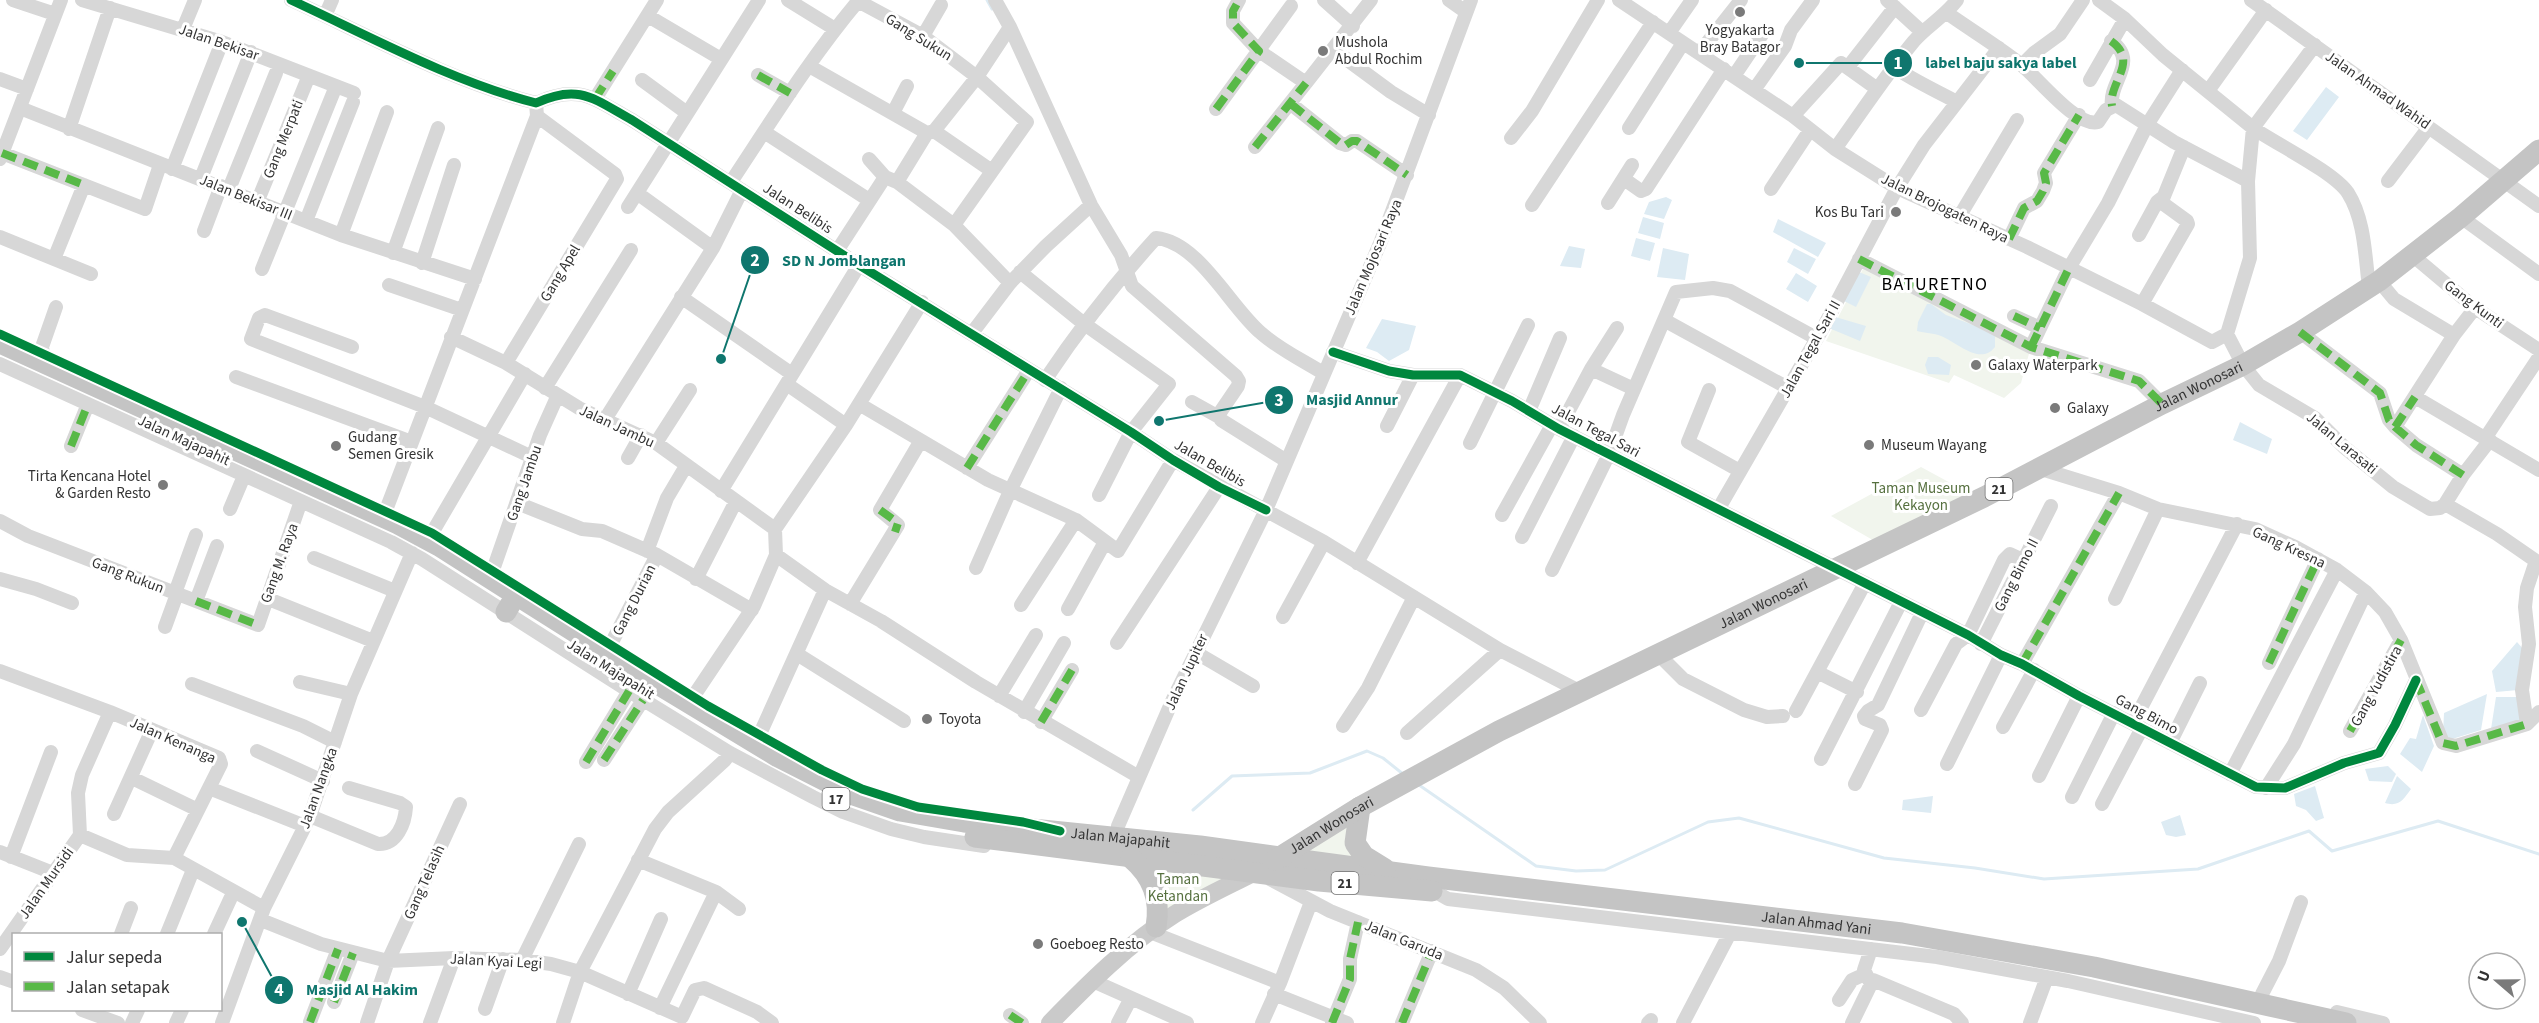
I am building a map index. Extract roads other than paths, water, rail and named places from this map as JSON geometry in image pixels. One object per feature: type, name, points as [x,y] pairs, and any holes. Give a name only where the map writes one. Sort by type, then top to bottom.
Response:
[{"type":"highway","name":"Jalan Wonosari","points":[[1257,871],[1360,807],[1498,731],[1984,497],[2162,404],[2243,365],[2300,333],[2374,284],[2412,255],[2461,217],[2539,150]]},
{"type":"highway","name":"Jalan Majapahit","points":[[0,343],[180,442],[425,552],[508,609],[641,690],[851,794],[916,815],[1056,839],[1131,858],[1257,871]]},
{"type":"highway","name":"Jalan Majapahit","points":[[0,355],[408,530],[446,551],[641,690]]},
{"type":"highway","name":"21","points":[[1360,807],[1354,836],[1357,848],[1364,856],[1389,872]]},
{"type":"highway","name":"Jalan Majapahit","points":[[1056,839],[1117,837],[1280,856]]},
{"type":"highway","name":"Jalan Ahmad Yani","points":[[1280,856],[1389,872],[1431,884],[1824,935],[1937,954],[2028,963],[2295,1023]]},
{"type":"highway","points":[[1131,858],[1145,872],[1155,889],[1158,908],[1153,929]]},
{"type":"highway","name":"Jalan Ahmad Yani","points":[[1257,871],[1319,881],[1431,884],[1800,916],[2000,949],[2184,986],[2346,1023]]},
{"type":"main road","name":"Jalan Wonosari","points":[[1050,1023],[1093,981],[1153,929],[1177,913],[1257,871]]},
{"type":"street","points":[[13,0],[55,14]]},
{"type":"street","points":[[61,0],[1,156],[145,209],[222,42]]},
{"type":"street","name":"Jalan Bekisar","points":[[81,0],[183,29],[251,52],[336,86],[353,97],[306,221]]},
{"type":"street","points":[[183,29],[195,0]]},
{"type":"street","points":[[291,0],[466,79],[513,97],[536,110],[475,279],[386,510]]},
{"type":"street","points":[[325,16],[332,0]]},
{"type":"street","points":[[595,99],[657,0]]},
{"type":"street","points":[[628,207],[759,0]]},
{"type":"street","points":[[788,0],[835,29]]},
{"type":"street","points":[[604,421],[713,248],[737,186],[764,132],[835,29],[859,0]]},
{"type":"street","name":"Gang Sukun","points":[[859,0],[923,36],[977,77],[1027,122]]},
{"type":"street","points":[[995,0],[1047,105],[1091,205],[1121,255],[1132,286],[1239,381],[1219,417]]},
{"type":"street","points":[[1239,0],[1233,11],[1233,23],[1259,51],[1306,83]]},
{"type":"street","points":[[1324,0],[1353,26]]},
{"type":"street","points":[[1255,147],[1353,26],[1371,0]]},
{"type":"street","points":[[1449,0],[1468,6]]},
{"type":"street","points":[[1510,138],[1532,111],[1598,0]]},
{"type":"street","points":[[1669,33],[1692,0]]},
{"type":"street","points":[[1699,53],[1741,0]]},
{"type":"street","points":[[1754,90],[1785,46],[1791,30],[1813,0]]},
{"type":"street","points":[[1835,149],[1876,88],[1922,32],[1947,13],[1957,0]]},
{"type":"street","points":[[2022,65],[2034,53],[2056,38],[2084,0]]},
{"type":"street","points":[[2099,0],[2182,70],[2210,88],[2347,192],[2355,208],[2374,284],[2394,299],[2454,335]]},
{"type":"street","name":"Jalan Ahmad Wahid","points":[[2251,0],[2539,206]]},
{"type":"street","name":"Jalan Brojogaten Raya","points":[[1623,1],[1793,116],[1835,149],[1897,188],[2069,268],[2212,342],[2227,334]]},
{"type":"street","points":[[1848,67],[1891,4],[1922,32]]},
{"type":"street","points":[[923,36],[941,5]]},
{"type":"street","points":[[1216,109],[1292,6]]},
{"type":"street","name":"Jalan Mojosari Raya","points":[[1266,510],[1285,460],[1407,175],[1468,6]]},
{"type":"street","points":[[69,129],[110,8]]},
{"type":"street","points":[[2210,88],[2266,10]]},
{"type":"street","points":[[1947,13],[2022,65],[2045,90],[2089,121],[2098,122],[2106,110],[2116,105],[2184,147],[2248,181]]},
{"type":"street","points":[[648,15],[722,59]]},
{"type":"street","points":[[2090,80],[2125,20]]},
{"type":"street","points":[[1532,206],[1653,22]]},
{"type":"street","points":[[837,251],[869,200],[891,179],[977,77],[1010,27]]},
{"type":"street","points":[[1624,179],[1641,190],[1646,189],[1729,73],[1763,33]]},
{"type":"street","points":[[2111,41],[2119,47],[2123,58],[2121,77],[2111,99],[2112,106]]},
{"type":"street","points":[[1629,128],[1683,43]]},
{"type":"street","points":[[2227,334],[2250,258],[2248,181],[2256,125],[2315,45]]},
{"type":"street","name":"Jalan Tegal Sari II","points":[[1719,508],[1816,338],[1897,188],[1924,145],[1999,48]]},
{"type":"street","points":[[1334,50],[1391,92],[1429,115]]},
{"type":"street","points":[[201,178],[251,52]]},
{"type":"street","points":[[1793,116],[1839,64],[1843,63],[1876,88]]},
{"type":"street","points":[[809,66],[930,132],[992,171]]},
{"type":"street","points":[[1894,67],[1915,82],[1926,84],[1957,102]]},
{"type":"street","points":[[2031,347],[2069,268],[2108,203],[2147,125],[2182,70]]},
{"type":"street","points":[[204,231],[276,73]]},
{"type":"street","points":[[758,75],[790,93]]},
{"type":"street","name":"Gang Merpati","points":[[258,200],[308,78]]},
{"type":"street","points":[[0,80],[27,89]]},
{"type":"street","points":[[642,80],[687,113]]},
{"type":"street","points":[[262,269],[336,86]]},
{"type":"street","points":[[893,113],[907,86]]},
{"type":"street","name":"Jalan Belibis","points":[[536,110],[551,96],[567,92],[583,94],[595,99],[1173,460],[1324,542],[1500,650],[1581,692]]},
{"type":"street","points":[[1291,104],[1340,143],[1346,145],[1357,141],[1407,175]]},
{"type":"street","points":[[954,225],[1027,122],[1047,105]]},
{"type":"street","name":"Jalan Bekisar III","points":[[20,108],[166,167],[258,200],[341,235],[475,279]]},
{"type":"street","name":"Gang Apel","points":[[506,363],[616,183],[615,174],[536,110]]},
{"type":"street","points":[[341,235],[387,112]]},
{"type":"street","points":[[2009,239],[2024,208],[2037,201],[2043,191],[2046,183],[2043,173],[2079,115]]},
{"type":"street","points":[[1959,217],[2017,120]]},
{"type":"street","points":[[2388,181],[2429,127]]},
{"type":"street","points":[[393,253],[438,128]]},
{"type":"street","points":[[1771,189],[1810,130]]},
{"type":"street","points":[[764,132],[869,200]]},
{"type":"street","points":[[2139,235],[2157,202],[2162,198],[2184,147]]},
{"type":"street","points":[[869,159],[891,179],[954,225],[1010,283]]},
{"type":"street","points":[[422,263],[454,165]]},
{"type":"street","points":[[1608,203],[1632,165]]},
{"type":"street","points":[[54,259],[84,185]]},
{"type":"street","points":[[637,193],[713,248]]},
{"type":"street","points":[[2142,304],[2188,224],[2164,205],[2162,198]]},
{"type":"street","points":[[972,333],[1010,283],[1091,205]]},
{"type":"street","points":[[2461,217],[2539,274]]},
{"type":"street","points":[[0,237],[91,274]]},
{"type":"street","points":[[1045,380],[1083,323],[1125,271],[1156,238],[1165,239],[1192,256],[1261,334],[1323,373]]},
{"type":"street","points":[[545,388],[631,250]]},
{"type":"street","name":"Gang Kunti","points":[[2412,255],[2475,308],[2539,350]]},
{"type":"street","points":[[1859,259],[2031,347],[2139,381],[2162,404]]},
{"type":"street","points":[[722,491],[859,265]]},
{"type":"street","points":[[1020,273],[1083,323],[1168,384],[1131,432],[1099,495]]},
{"type":"street","points":[[389,285],[462,310]]},
{"type":"street","points":[[1552,570],[1608,454],[1674,296],[1679,290],[1720,288],[1763,308],[1816,338]]},
{"type":"street","points":[[681,297],[790,379],[846,425]]},
{"type":"street","points":[[693,697],[752,609],[776,555],[775,530],[846,425],[922,302]]},
{"type":"street","points":[[43,353],[42,347],[56,307]]},
{"type":"street","points":[[2395,427],[2454,335],[2475,308]]},
{"type":"street","points":[[352,347],[265,315],[260,318],[251,339],[425,407],[532,457]]},
{"type":"street","points":[[2014,316],[2040,328]]},
{"type":"street","points":[[1664,320],[1788,388]]},
{"type":"street","points":[[1470,443],[1528,325]]},
{"type":"street","points":[[1502,515],[1617,328]]},
{"type":"street","points":[[2300,333],[2380,393],[2389,420],[2395,427],[2416,445],[2463,475]]},
{"type":"street","points":[[0,334],[432,533],[693,697],[759,736],[862,789],[907,804],[1023,822],[1056,839],[1038,851],[973,845],[891,829],[843,812],[730,753],[641,690]]},
{"type":"street","name":"Jalan Larasati","points":[[2227,334],[2243,365],[2259,385],[2315,418],[2344,447],[2393,488],[2430,509],[2440,508],[2445,504]]},
{"type":"street","name":"Jalan Jambu","points":[[451,337],[506,363],[557,397],[604,421],[656,443],[775,530]]},
{"type":"street","points":[[1528,411],[1560,338]]},
{"type":"street","name":"Jalan Tegal Sari","points":[[1333,351],[1389,371],[1413,375],[1460,375],[1495,392],[1555,427],[1837,569]]},
{"type":"street","points":[[2527,724],[2522,690],[2532,619],[2527,588],[2538,562],[2445,504],[2539,357]]},
{"type":"street","points":[[0,364],[89,393],[71,446]]},
{"type":"street","points":[[1591,369],[1634,389]]},
{"type":"street","points":[[967,468],[1029,370]]},
{"type":"street","points":[[432,533],[525,374]]},
{"type":"street","points":[[1387,426],[1413,375]]},
{"type":"street","points":[[1357,563],[1460,375]]},
{"type":"street","points":[[236,377],[412,442]]},
{"type":"street","points":[[976,568],[1010,491],[1061,388]]},
{"type":"street","points":[[656,443],[690,390]]},
{"type":"street","points":[[1709,390],[1688,442],[1740,471]]},
{"type":"street","name":"Gang Jambu","points":[[493,570],[532,457],[557,397]]},
{"type":"street","points":[[2415,397],[2539,470]]},
{"type":"street","points":[[1192,402],[1285,460]]},
{"type":"street","points":[[859,404],[920,442],[1010,491],[1076,520],[1118,551],[1173,460]]},
{"type":"street","points":[[628,458],[641,435]]},
{"type":"street","points":[[1522,537],[1574,436]]},
{"type":"street","points":[[180,442],[244,476],[412,553],[508,609]]},
{"type":"street","points":[[850,604],[898,525],[880,510],[920,442]]},
{"type":"street","name":"Gang Durian","points":[[611,644],[652,553],[668,498],[686,466]]},
{"type":"street","name":"Gang Kresna","points":[[2038,468],[2158,509],[2255,529],[2337,570],[2366,591],[2385,612],[2401,640],[2416,680],[2447,745],[2456,746],[2527,724]]},
{"type":"street","points":[[230,509],[244,476]]},
{"type":"street","points":[[1117,644],[1219,487]]},
{"type":"street","points":[[2003,727],[2028,667],[2119,494]]},
{"type":"street","name":"Gang M. Raya","points":[[258,625],[301,501]]},
{"type":"street","points":[[696,579],[736,501]]},
{"type":"street","points":[[517,503],[582,529],[602,531],[652,553],[752,609]]},
{"type":"street","name":"Gang Bimo II","points":[[1981,644],[2051,506]]},
{"type":"street","points":[[2115,598],[2158,509]]},
{"type":"street","name":"Jalan Jupiter","points":[[1117,837],[1118,826],[1195,652],[1266,510]]},
{"type":"street","points":[[1021,606],[1076,520]]},
{"type":"street","name":"Gang Rukun","points":[[0,521],[28,537],[258,625]]},
{"type":"street","points":[[2102,804],[2137,726],[2237,525]]},
{"type":"street","points":[[165,627],[196,535]]},
{"type":"street","points":[[1068,609],[1105,542]]},
{"type":"street","points":[[1283,617],[1324,542]]},
{"type":"street","points":[[196,601],[217,546]]},
{"type":"street","name":"Jalan Nangka","points":[[222,1023],[263,914],[308,821],[351,694],[412,553]]},
{"type":"street","points":[[1921,710],[1956,644],[1968,635],[2004,561],[2010,554],[2023,560]]},
{"type":"street","points":[[776,555],[825,590],[1041,722],[1139,777]]},
{"type":"street","points":[[314,558],[395,591]]},
{"type":"street","points":[[2270,663],[2318,559]]},
{"type":"street","name":"Gang Bimo","points":[[1837,569],[1968,635],[2001,656],[2028,667],[2079,696],[2256,787],[2285,788],[2344,763],[2379,753],[2416,680]]},
{"type":"street","points":[[2230,774],[2337,570]]},
{"type":"street","points":[[0,579],[36,589],[72,603]]},
{"type":"street","points":[[1796,711],[1864,583]]},
{"type":"street","points":[[759,736],[825,590]]},
{"type":"street","points":[[2266,788],[2294,744],[2366,591]]},
{"type":"street","points":[[1343,726],[1368,688],[1414,597]]},
{"type":"street","points":[[266,598],[373,642]]},
{"type":"street","points":[[1821,759],[1901,602]]},
{"type":"street","points":[[1855,784],[1882,730],[1880,725],[1865,719],[1864,716],[1878,705],[1922,613]]},
{"type":"street","points":[[999,696],[1036,635]]},
{"type":"street","name":"Gang Yudistira","points":[[2350,732],[2401,640]]},
{"type":"street","points":[[1024,711],[1065,643]]},
{"type":"street","points":[[1407,733],[1500,650]]},
{"type":"street","points":[[1195,652],[1253,686]]},
{"type":"street","points":[[797,654],[904,721]]},
{"type":"street","points":[[1658,654],[1683,679],[1744,710],[1767,717],[1783,716]]},
{"type":"street","points":[[1947,764],[2001,656]]},
{"type":"street","points":[[1041,722],[1072,670]]},
{"type":"street","name":"Jalan Kenanga","points":[[0,671],[110,712],[221,760],[209,788],[378,844],[385,844],[393,840],[403,825],[406,807],[400,802],[350,788]]},
{"type":"street","points":[[1817,672],[1857,692]]},
{"type":"street","points":[[300,682],[351,694]]},
{"type":"street","points":[[2170,743],[2200,683]]},
{"type":"street","points":[[192,684],[303,726],[335,742]]},
{"type":"street","points":[[604,760],[641,690]]},
{"type":"street","points":[[586,762],[641,690]]},
{"type":"street","points":[[2039,776],[2079,696]]},
{"type":"street","name":"Jalan Mursidi","points":[[0,949],[80,835],[78,793],[82,775],[110,712]]},
{"type":"street","points":[[2527,724],[2539,712]]},
{"type":"street","points":[[2072,797],[2114,713]]},
{"type":"street","points":[[114,814],[152,730]]},
{"type":"street","points":[[257,751],[323,781]]},
{"type":"street","points":[[51,752],[5,854],[53,873]]},
{"type":"street","points":[[563,1023],[580,972],[638,860],[668,812],[730,753]]},
{"type":"street","points":[[132,778],[198,810]]},
{"type":"street","points":[[80,835],[127,855],[174,858],[209,788]]},
{"type":"street","name":"Gang Telasih","points":[[367,1023],[388,961],[460,804]]},
{"type":"street","points":[[522,960],[579,844]]},
{"type":"street","name":"Jalan Kyai Legi","points":[[174,858],[263,914],[338,949],[388,961],[454,958],[522,960],[551,964],[580,972],[682,1017],[695,990],[699,987],[749,1008],[772,1023]]},
{"type":"street","points":[[638,860],[716,892],[740,909]]},
{"type":"street","points":[[167,933],[193,870]]},
{"type":"street","name":"Jalan Garuda","points":[[1257,871],[1311,902],[1487,976],[1504,988],[1532,1020]]},
{"type":"street","points":[[1431,884],[1448,899],[1871,949],[1937,954],[2254,1023]]},
{"type":"street","points":[[660,1008],[716,892]]},
{"type":"street","points":[[214,933],[233,893]]},
{"type":"street","points":[[1262,1023],[1311,902]]},
{"type":"street","points":[[2262,994],[2279,961],[2301,902]]},
{"type":"street","points":[[121,933],[131,908]]},
{"type":"street","points":[[1800,916],[1899,924],[2000,940],[2262,994],[2383,1023]]},
{"type":"street","points":[[628,993],[661,919]]},
{"type":"street","points":[[1153,929],[1277,988],[1338,1021],[1350,979],[1350,959],[1358,922]]},
{"type":"street","points":[[1683,1023],[1730,933]]},
{"type":"street","points":[[310,1022],[338,949]]},
{"type":"street","points":[[1852,1023],[1869,977],[1865,965],[1871,949]]},
{"type":"street","points":[[1402,1023],[1432,951]]},
{"type":"street","points":[[334,1002],[353,953]]},
{"type":"street","points":[[430,1023],[454,958]]},
{"type":"street","points":[[485,1009],[502,959]]},
{"type":"street","points":[[1839,1000],[1852,980],[1869,977],[1954,1014],[1962,1023]]},
{"type":"street","points":[[2030,1023],[2047,977]]},
{"type":"street","points":[[1093,981],[1187,1023]]},
{"type":"street","points":[[1118,1023],[1131,998]]},
{"type":"street","points":[[91,1011],[118,1023]]},
{"type":"waterway","points":[[987,0],[992,9]]},
{"type":"waterway","points":[[1193,810],[1232,776],[1310,773],[1367,751],[1383,758],[1403,774]]},
{"type":"waterway","points":[[1419,785],[1536,866],[1576,871],[1605,870],[1708,822],[1739,818],[1884,858],[1975,868],[2044,879],[2198,869],[2309,831],[2332,851],[2438,821],[2539,854]]},
{"type":"place","name":"Yogyakarta Bray Batagor","points":[[1740,12]]},
{"type":"place","name":"Mushola Abdul Rochim","points":[[1323,51]]},
{"type":"place","name":"label baju sakya label","points":[[1799,63]]},
{"type":"place","name":"Kos Bu Tari","points":[[1896,212]]},
{"type":"place","name":"SD N Jomblangan","points":[[721,359]]},
{"type":"place","name":"Galaxy Waterpark","points":[[1976,365]]},
{"type":"place","name":"Galaxy","points":[[2055,408]]},
{"type":"place","name":"Masjid Annur","points":[[1159,421]]},
{"type":"place","name":"Museum Wayang","points":[[1869,445]]},
{"type":"place","name":"Gudang Semen Gresik","points":[[336,446]]},
{"type":"place","name":"Tirta Kencana Hotel & Garden Resto","points":[[163,485]]},
{"type":"place","name":"Toyota","points":[[927,719]]},
{"type":"place","name":"Masjid Al Hakim","points":[[242,922]]},
{"type":"place","name":"Goeboeg Resto","points":[[1038,944]]},
{"type":"district","name":"BATURETNO","points":[[1935,284]]},
{"type":"park label","name":"Taman Museum Kekayon","points":[[1921,496]]},
{"type":"park label","name":"Taman Ketandan","points":[[1178,888]]}]
